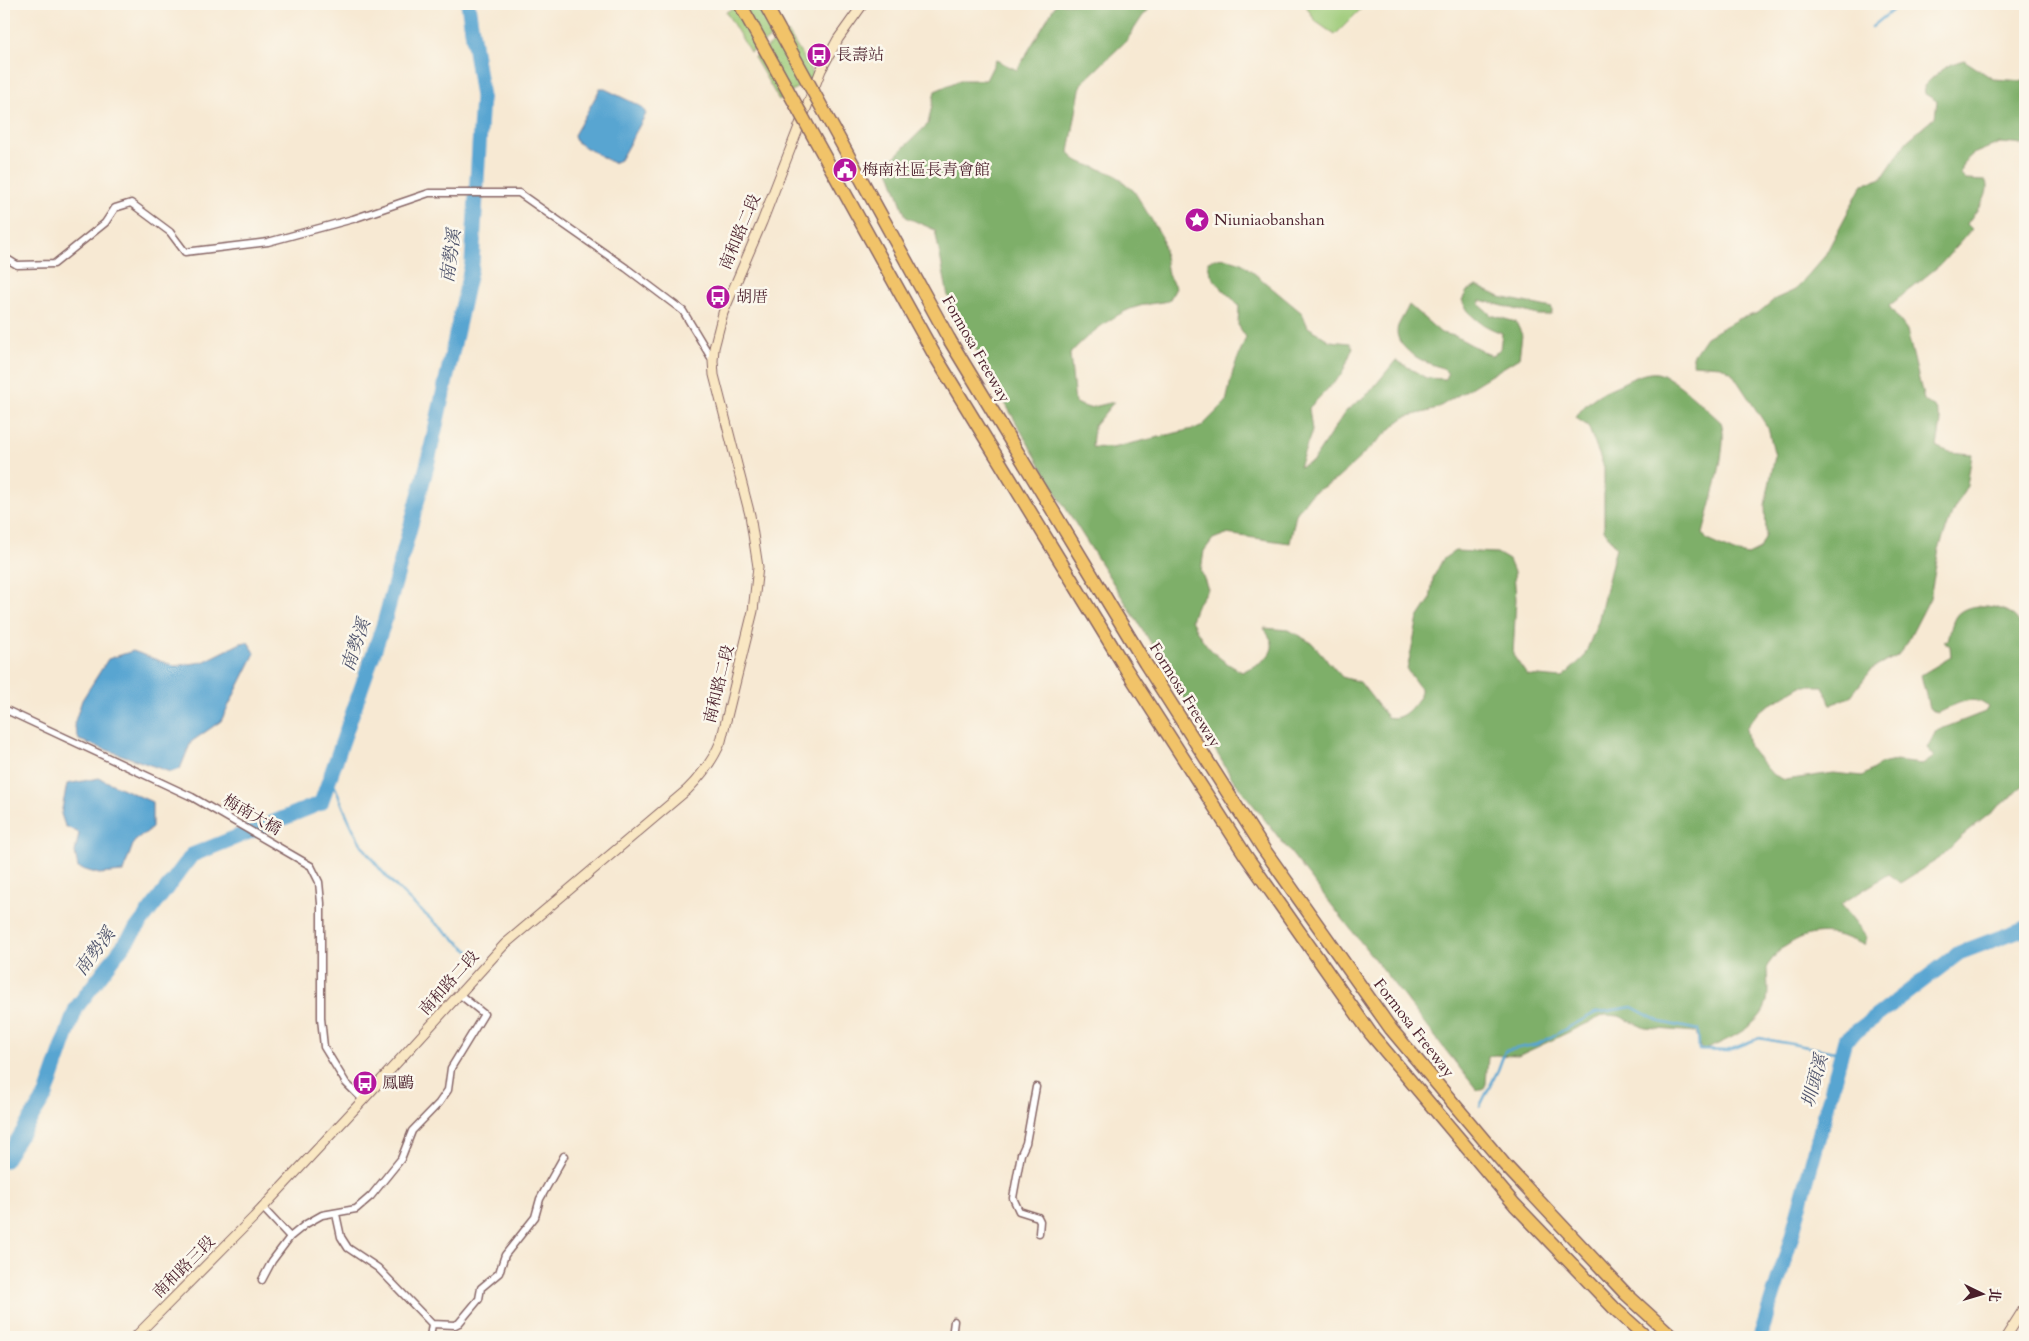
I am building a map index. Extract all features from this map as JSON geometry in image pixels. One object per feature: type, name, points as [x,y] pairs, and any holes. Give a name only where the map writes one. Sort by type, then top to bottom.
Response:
[{"type":"highway","points":[[740,4],[934,354],[1126,669],[1246,856],[1371,1034],[1514,1206],[1614,1308],[1646,1337]]},
{"type":"highway","name":"Formosa Freeway","points":[[764,4],[949,338],[1144,663],[1263,848],[1391,1029],[1504,1165],[1624,1293],[1673,1337]]},
{"type":"main road","name":"南和路二段","points":[[254,1217],[505,944],[687,790],[713,760],[721,741],[753,611],[758,567],[750,515],[714,375],[714,348],[723,313],[762,222],[821,70],[838,39],[863,4]]},
{"type":"main road","name":"南和路三段","points":[[135,1337],[254,1217]]},
{"type":"main road","points":[[2006,1337],[2025,1307]]},
{"type":"street","points":[[4,258],[17,265],[54,264],[105,223],[114,208],[131,203],[170,232],[185,252],[268,242],[353,218],[429,193],[519,193],[626,268],[683,311],[713,361]]},
{"type":"street","name":"梅南大橋","points":[[4,709],[192,796],[311,866],[319,882],[322,903],[321,1018],[324,1047],[346,1083],[363,1100]]},
{"type":"street","points":[[262,1280],[272,1260],[290,1237],[306,1224],[322,1215],[356,1209],[371,1196],[401,1159],[412,1131],[439,1103],[448,1090],[451,1068],[484,1014],[458,994]]},
{"type":"street","points":[[1036,1087],[1026,1143],[1021,1154],[1013,1198],[1019,1211],[1038,1217],[1040,1221],[1039,1233]]},
{"type":"street","points":[[336,1214],[341,1237],[348,1248],[378,1268],[432,1324],[455,1325],[459,1323],[479,1299],[481,1288],[499,1273],[505,1255],[535,1217],[540,1199],[564,1156]]},
{"type":"street","points":[[262,1207],[290,1237]]},
{"type":"street","points":[[952,1337],[954,1321]]},
{"type":"street","points":[[430,1337],[432,1324]]},
{"type":"green space","points":[[740,4],[770,4],[785,28],[750,52],[726,12]]},
{"type":"green space","points":[[1056,4],[1161,4],[1152,6],[1142,17],[1127,40],[1081,84],[1069,152],[1073,158],[1080,162],[1114,174],[1134,191],[1162,237],[1168,275],[1176,288],[1169,301],[1137,307],[1125,311],[1108,321],[1090,334],[1070,354],[1075,403],[1089,408],[1114,402],[1094,426],[1092,447],[1112,448],[1201,427],[1226,402],[1233,371],[1246,337],[1238,325],[1239,305],[1219,286],[1211,274],[1208,261],[1212,259],[1226,259],[1243,264],[1302,313],[1308,327],[1330,341],[1350,343],[1353,347],[1342,374],[1309,408],[1312,431],[1299,467],[1313,461],[1345,412],[1369,393],[1396,360],[1426,378],[1446,379],[1448,374],[1444,370],[1411,354],[1398,338],[1398,326],[1409,305],[1441,333],[1455,336],[1492,356],[1500,349],[1502,333],[1484,325],[1473,317],[1462,300],[1467,291],[1477,286],[1500,297],[1552,308],[1552,313],[1548,315],[1538,315],[1480,300],[1480,305],[1491,315],[1516,322],[1522,335],[1519,358],[1434,410],[1405,417],[1397,423],[1337,479],[1311,494],[1296,514],[1290,543],[1226,534],[1213,539],[1204,551],[1201,571],[1208,589],[1196,606],[1191,620],[1206,645],[1218,657],[1242,672],[1266,658],[1272,649],[1270,637],[1264,628],[1289,630],[1312,643],[1342,677],[1360,682],[1387,717],[1393,718],[1406,713],[1420,697],[1420,688],[1407,670],[1418,618],[1430,600],[1433,578],[1443,559],[1455,551],[1497,553],[1509,560],[1514,572],[1516,599],[1513,655],[1527,675],[1562,678],[1584,657],[1598,622],[1616,547],[1604,530],[1604,467],[1588,426],[1576,418],[1592,399],[1629,380],[1640,375],[1652,373],[1664,375],[1681,387],[1721,422],[1723,445],[1721,460],[1703,534],[1707,540],[1734,552],[1748,555],[1760,549],[1766,535],[1765,505],[1775,456],[1768,428],[1732,373],[1721,366],[1693,364],[1693,356],[1706,337],[1738,319],[1758,313],[1775,299],[1795,290],[1824,257],[1862,185],[1882,178],[1907,141],[1935,117],[1937,101],[1925,94],[1924,86],[1937,74],[1952,64],[1964,60],[1993,79],[2025,81],[2025,145],[2000,143],[1973,154],[1963,163],[1961,175],[1966,180],[1986,181],[1987,187],[1985,198],[1967,224],[1972,229],[1940,265],[1889,306],[1907,330],[1924,400],[1936,409],[1941,421],[1937,447],[1950,452],[1972,454],[1967,486],[1953,511],[1939,549],[1930,598],[1906,645],[1897,656],[1872,669],[1850,697],[1831,705],[1823,686],[1801,686],[1759,711],[1746,728],[1749,747],[1772,774],[1785,780],[1833,773],[1862,776],[1881,764],[1895,761],[1922,764],[1935,757],[1927,748],[1936,731],[1985,712],[1988,707],[1982,703],[1969,700],[1937,713],[1929,708],[1921,675],[1951,657],[1950,646],[1943,641],[1948,640],[1957,614],[1973,607],[1989,606],[2003,610],[2015,617],[2020,624],[2025,638],[2025,785],[1961,837],[1940,858],[1900,883],[1889,874],[1841,904],[1867,937],[1864,945],[1844,937],[1815,934],[1796,940],[1780,950],[1767,966],[1768,997],[1764,1010],[1750,1025],[1731,1038],[1702,1051],[1696,1032],[1645,1028],[1619,1016],[1605,1015],[1518,1056],[1494,1055],[1488,1057],[1486,1084],[1483,1090],[1477,1090],[1232,778],[1151,643],[1058,496],[997,389],[948,296],[935,230],[906,217],[887,164],[928,124],[935,91],[960,80],[986,80],[996,60],[1017,70]]},
{"type":"green space","points":[[1305,4],[1366,4],[1335,35],[1315,21]]},
{"type":"green space","points":[[788,32],[814,76],[779,100],[754,57]]},
{"type":"water","points":[[600,89],[605,89],[642,107],[646,114],[620,160],[613,163],[576,142],[574,135]]},
{"type":"water","points":[[248,642],[255,653],[221,721],[191,742],[180,769],[170,772],[79,740],[74,724],[82,700],[108,659],[133,651],[174,666],[203,662],[241,643]]},
{"type":"water","points":[[99,778],[152,802],[152,828],[134,842],[123,872],[99,874],[78,868],[75,852],[79,833],[65,826],[61,814],[67,784]]},
{"type":"waterway","name":"南勢溪","points":[[4,1161],[46,1095],[76,1008],[192,855],[321,803],[384,623],[427,466],[472,263],[482,97],[468,4]]},
{"type":"waterway","points":[[1872,27],[1900,4]]},
{"type":"waterway","points":[[330,775],[353,829],[373,861],[414,904],[474,955]]},
{"type":"waterway","name":"圳頭溪","points":[[1760,1337],[1789,1246],[1845,1040],[1959,953],[2025,928]]},
{"type":"waterway","points":[[1480,1106],[1505,1051],[1538,1044],[1595,1013],[1632,1007],[1660,1022],[1698,1030],[1699,1050],[1727,1051],[1759,1038],[1841,1053]]},
{"type":"place","name":"長壽站","points":[[819,55]]},
{"type":"place","name":"梅南社區長青會館","points":[[845,170]]},
{"type":"place","name":"Niuniaobanshan","points":[[1197,220]]},
{"type":"place","name":"胡厝","points":[[718,297]]},
{"type":"place","name":"鳳鷗","points":[[365,1083]]}]
